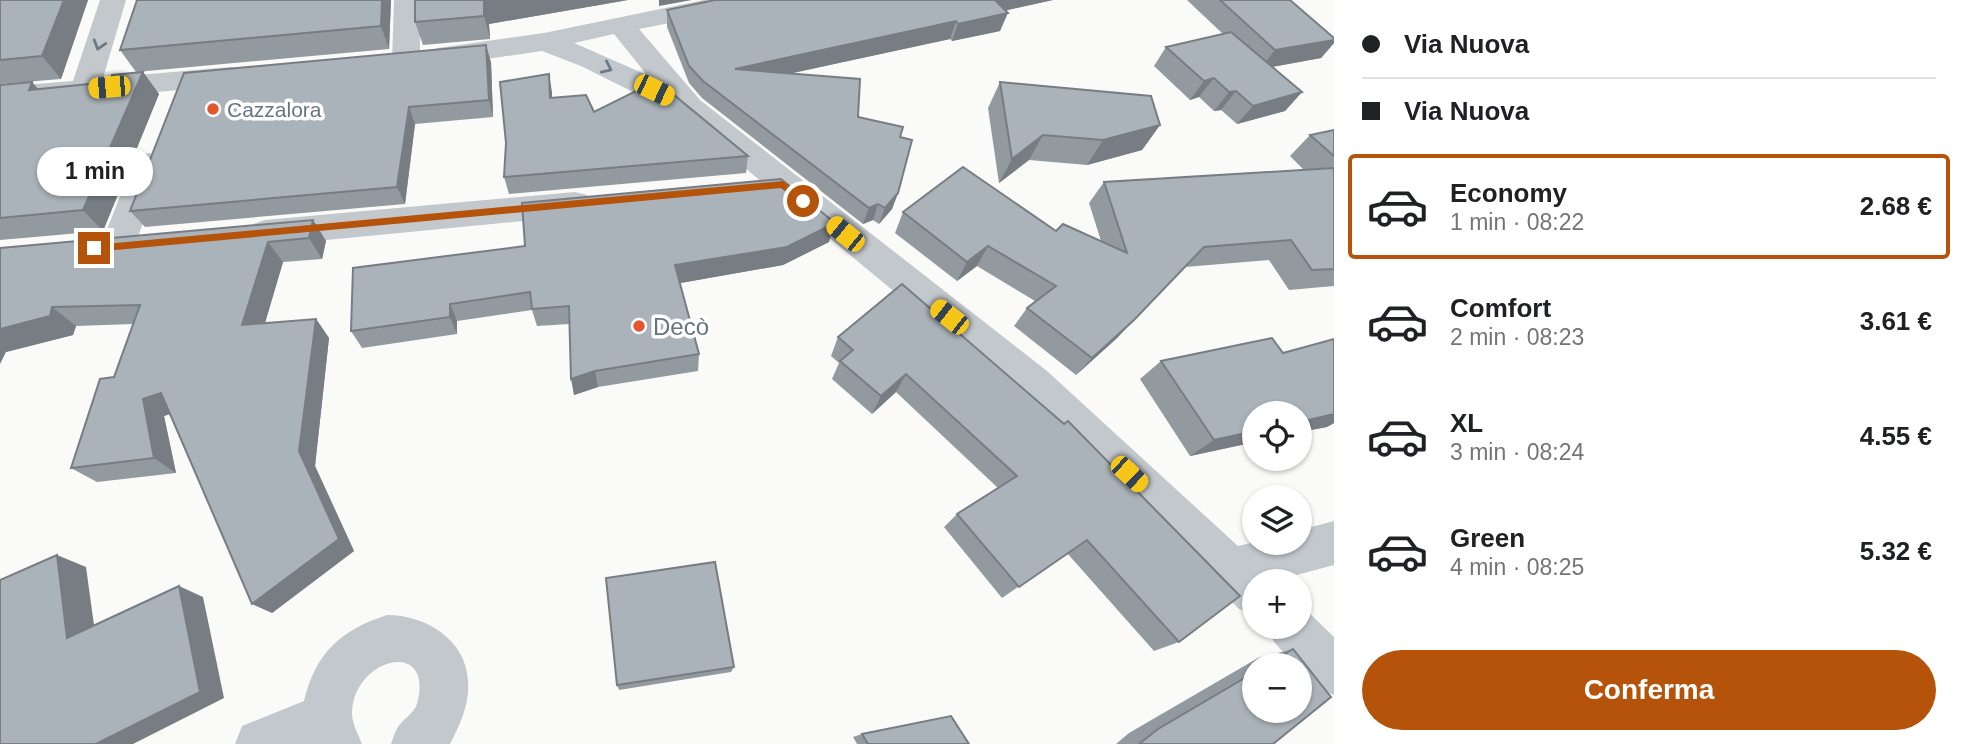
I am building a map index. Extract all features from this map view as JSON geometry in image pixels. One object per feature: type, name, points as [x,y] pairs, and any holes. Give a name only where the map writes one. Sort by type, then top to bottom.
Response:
[{"type":"street","points":[[85,90],[113,0]]},
{"type":"street","points":[[407,0],[393,61],[544,42],[620,24],[747,0]]},
{"type":"street","points":[[620,24],[689,107],[1033,383],[1242,581]]},
{"type":"street","points":[[544,42],[689,107]]},
{"type":"street","points":[[0,97],[85,90],[172,106],[254,74]]},
{"type":"street","points":[[118,246],[172,106]]},
{"type":"street","points":[[741,188],[783,184]]},
{"type":"street","points":[[228,236],[602,201]]},
{"type":"street","points":[[1273,569],[1334,543]]},
{"type":"street","points":[[260,744],[332,730],[333,683],[352,656],[380,639],[409,638],[433,652],[444,678],[441,711],[423,740],[416,744]]},
{"type":"street","points":[[1303,639],[1334,671]]},
{"type":"building","points":[[0,0],[64,0],[42,56],[0,60]]},
{"type":"building","points":[[137,0],[382,0],[381,26],[120,50]]},
{"type":"building","points":[[415,0],[494,0],[484,2],[484,16],[415,22]]},
{"type":"building","points":[[715,0],[995,0],[1008,13],[958,24],[956,21],[735,69],[860,79],[858,117],[903,127],[900,137],[912,140],[898,193],[885,208],[878,204],[869,208],[703,81],[689,66],[667,10]]},
{"type":"building","points":[[1220,0],[1290,0],[1334,40],[1275,50]]},
{"type":"building","points":[[1231,32],[1302,92],[1253,106],[1236,91],[1229,92],[1214,78],[1204,81],[1166,47]]},
{"type":"building","points":[[486,45],[489,100],[409,107],[397,187],[130,211],[184,73]]},
{"type":"building","points":[[143,72],[83,210],[0,218],[0,85],[32,82],[29,90],[109,82],[112,75]]},
{"type":"building","points":[[549,74],[550,98],[586,95],[594,112],[648,85],[674,95],[748,156],[504,177],[506,143],[500,82]]},
{"type":"building","points":[[1000,82],[1151,96],[1160,125],[1103,140],[1043,135],[1012,159]]},
{"type":"building","points":[[1334,130],[1334,156],[1310,135]]},
{"type":"building","points":[[963,167],[1056,231],[1063,224],[1127,253],[1104,182],[1334,168],[1334,269],[1312,270],[1291,240],[1204,247],[1134,320],[1092,358],[1027,308],[1056,286],[988,246],[967,262],[903,212]]},
{"type":"building","points":[[781,179],[835,223],[787,247],[675,265],[699,354],[595,371],[571,379],[569,306],[532,309],[530,292],[450,304],[450,317],[351,331],[353,268],[525,246],[522,203]]},
{"type":"building","points":[[313,220],[309,238],[268,242],[242,325],[316,319],[299,451],[339,539],[252,604],[161,393],[143,399],[154,458],[71,468],[100,379],[114,377],[140,305],[52,307],[50,316],[0,329],[0,248]]},
{"type":"building","points":[[902,284],[1064,424],[1068,421],[1240,596],[1179,642],[1087,540],[1019,587],[957,514],[1017,476],[906,374],[881,396],[840,361],[853,350],[838,337]]},
{"type":"building","points":[[1272,338],[1283,353],[1334,339],[1334,414],[1312,419],[1312,401],[1242,401],[1242,434],[1214,440],[1161,361]]},
{"type":"building","points":[[57,555],[67,638],[179,586],[200,692],[96,744],[0,744],[0,580]]},
{"type":"building","points":[[715,562],[734,667],[617,685],[606,578]]},
{"type":"building","points":[[1312,673],[1331,697],[1312,712]]},
{"type":"building","points":[[1242,680],[1242,723],[1299,723],[1273,744],[1139,744],[1158,729]]},
{"type":"building","points":[[951,716],[969,744],[868,744],[862,734]]},
{"type":"place","name":"Cazzalora","points":[[213,109]]},
{"type":"place","name":"Decò","points":[[639,326]]},
{"type":"route","points":[[94,248],[783,184],[803,201]]}]
